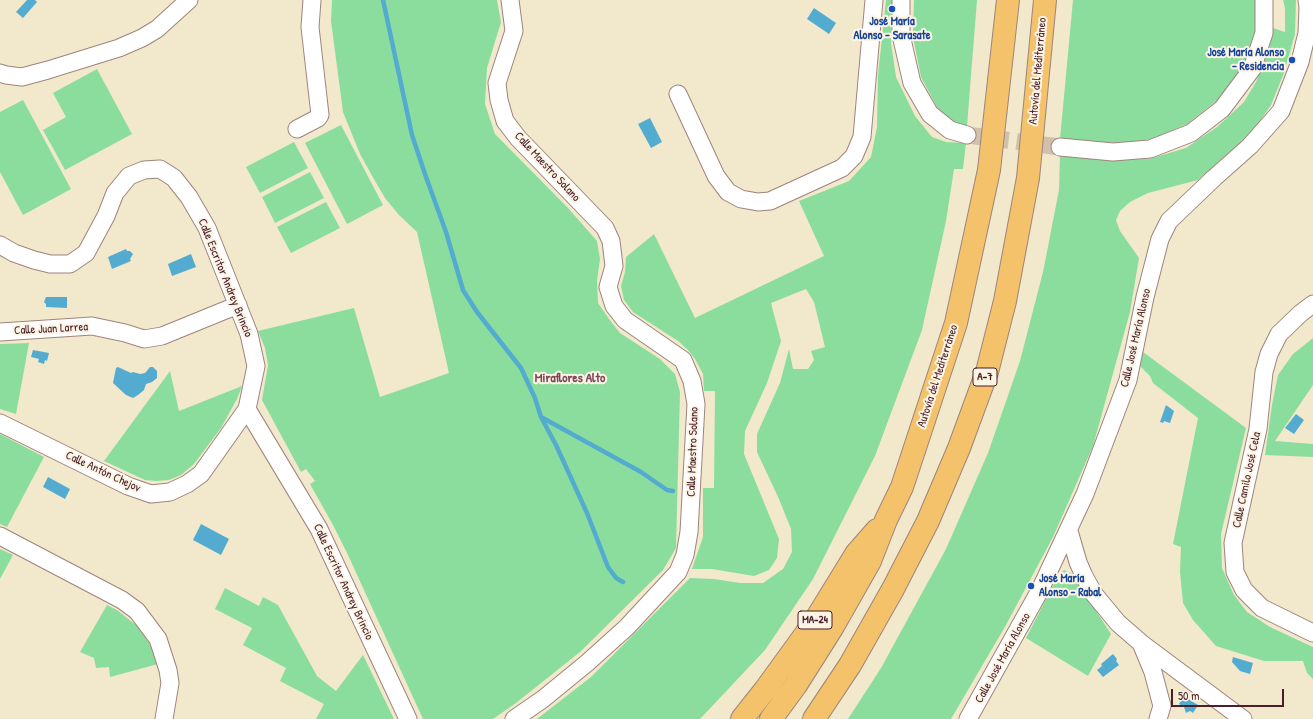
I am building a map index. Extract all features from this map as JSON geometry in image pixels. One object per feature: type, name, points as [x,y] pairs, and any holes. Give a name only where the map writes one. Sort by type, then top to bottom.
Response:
[{"type":"highway","name":"Autovía del Mediterráneo","points":[[771,719],[796,685],[832,628],[870,561],[886,520],[902,487],[956,323],[988,170],[1008,0]]},
{"type":"highway","name":"Autovía del Mediterráneo","points":[[814,719],[850,665],[890,596],[928,521],[959,448],[987,372],[1005,302],[1028,178],[1045,0]]},
{"type":"highway","name":"MA-24","points":[[742,719],[766,690],[813,624],[856,554],[886,520]]},
{"type":"street","points":[[0,73],[22,77],[119,48],[157,30],[189,0]]},
{"type":"street","points":[[297,129],[318,118],[320,115],[310,27],[312,0]]},
{"type":"street","name":"Calle Maestro Solano","points":[[510,0],[514,31],[497,83],[499,100],[505,121],[518,138],[605,228],[611,241],[614,266],[608,287],[614,306],[625,320],[683,360],[692,381],[696,404],[689,532],[685,555],[678,572],[627,627],[587,663],[543,699],[514,719]]},
{"type":"street","points":[[678,94],[716,176],[728,192],[741,199],[758,202],[770,201],[842,168],[854,156],[862,137],[874,0]]},
{"type":"street","points":[[901,0],[901,35],[912,82],[930,114],[950,130],[966,135]]},
{"type":"street","points":[[1060,147],[1113,152],[1150,149],[1191,133],[1222,109],[1252,69],[1264,33],[1264,0]]},
{"type":"street","name":"Calle José María Alonso","points":[[968,719],[1039,592],[1085,494],[1128,380],[1145,297],[1160,239],[1169,221],[1250,146],[1280,111],[1294,80],[1306,40],[1307,0]]},
{"type":"street","name":"Calle Escritor Andrey Brincio","points":[[0,244],[14,253],[34,260],[50,264],[70,264],[86,252],[106,216],[115,193],[128,176],[144,170],[160,170],[174,178],[189,197],[207,228],[249,334],[256,366],[247,409],[319,529],[408,719]]},
{"type":"street","name":"Calle Juan Larrea","points":[[0,332],[92,326],[144,339],[162,336],[238,304]]},
{"type":"street","name":"Calle Camilo José Cela","points":[[1313,304],[1279,334],[1269,354],[1264,372],[1258,429],[1233,543],[1235,572],[1244,590],[1262,608],[1313,633]]},
{"type":"street","name":"Calle Antón Chejov","points":[[0,423],[128,486],[151,494],[170,492],[187,484],[201,474],[247,409]]},
{"type":"street","points":[[1068,531],[1078,562],[1094,594],[1118,623],[1141,643],[1243,719]]},
{"type":"street","points":[[0,536],[122,600],[138,612],[158,639],[168,670],[170,683],[164,719],[155,719]]},
{"type":"street","points":[[1141,643],[1153,672],[1162,706],[1158,719]]},
{"type":"green space","points":[[332,0],[497,0],[501,22],[487,68],[485,104],[495,134],[568,208],[597,241],[600,259],[597,281],[598,303],[620,333],[660,359],[675,374],[680,392],[676,548],[663,570],[580,652],[516,703],[493,719],[423,719],[348,555],[310,484],[315,481],[306,469],[301,472],[262,400],[268,365],[265,348],[258,331],[354,308],[380,397],[449,373],[417,232],[399,215],[385,198],[360,154],[343,112],[331,21]]},
{"type":"green space","points":[[886,0],[892,0],[891,43],[896,77],[915,116],[932,137],[946,142],[966,143],[963,169],[954,169],[946,221],[922,330],[875,456],[813,579],[765,650],[700,719],[537,719],[591,677],[690,578],[714,579],[740,583],[763,583],[783,569],[792,552],[791,529],[757,452],[757,434],[780,383],[789,349],[793,369],[808,369],[814,360],[811,351],[825,347],[814,302],[806,289],[771,303],[781,341],[767,383],[745,431],[744,454],[779,539],[777,558],[769,570],[754,576],[712,569],[692,569],[703,537],[703,488],[714,488],[715,391],[704,391],[703,374],[688,350],[678,341],[633,312],[624,300],[621,286],[625,272],[626,257],[654,234],[695,318],[824,256],[799,201],[849,181],[871,157],[877,127],[878,75]]},
{"type":"green space","points":[[914,0],[977,0],[967,126],[956,126],[938,109],[921,77],[913,37]]},
{"type":"green space","points":[[1073,0],[1255,0],[1256,28],[1245,63],[1220,98],[1187,124],[1153,139],[1119,143],[1060,139]]},
{"type":"green space","points":[[1283,0],[1296,0],[1295,34],[1284,73],[1271,105],[1253,131],[1198,180],[1148,193],[1130,202],[1120,211],[1116,220],[1120,231],[1139,258],[1130,312],[1093,446],[1053,537],[1006,625],[951,719],[848,719],[881,668],[946,549],[988,453],[1020,361],[1043,272],[1059,190],[1060,155],[1102,160],[1149,159],[1186,148],[1217,127],[1244,102],[1256,82],[1269,49],[1273,28],[1285,32],[1285,8]]},
{"type":"green space","points":[[97,69],[132,134],[65,170],[43,130],[66,117],[53,93]]},
{"type":"green space","points":[[23,100],[71,189],[23,215],[0,172],[0,112]]},
{"type":"green space","points":[[341,125],[383,205],[347,224],[305,143]]},
{"type":"green space","points":[[294,142],[308,168],[260,193],[246,167]]},
{"type":"green space","points":[[310,172],[324,198],[275,223],[262,197]]},
{"type":"green space","points":[[326,202],[340,228],[291,253],[277,227]]},
{"type":"green space","points":[[1313,338],[1313,385],[1275,441],[1313,444],[1313,457],[1265,455],[1278,375],[1293,354]]},
{"type":"green space","points":[[29,343],[16,414],[0,409],[0,344]]},
{"type":"green space","points":[[1143,352],[1246,428],[1221,534],[1222,568],[1234,595],[1247,612],[1270,627],[1313,647],[1313,679],[1307,673],[1303,661],[1264,661],[1216,646],[1193,620],[1183,603],[1180,572],[1181,547],[1173,544],[1198,418],[1153,383],[1150,376],[1139,365]]},
{"type":"green space","points":[[170,371],[179,411],[242,386],[237,399],[221,428],[194,464],[181,475],[169,480],[145,480],[104,461]]},
{"type":"green space","points":[[0,434],[44,457],[7,527],[0,524]]},
{"type":"green space","points":[[0,549],[13,555],[0,579]]},
{"type":"green space","points":[[1064,570],[1072,574],[1111,634],[1088,676],[1026,638],[1058,576]]},
{"type":"green space","points":[[225,588],[259,606],[263,597],[278,605],[317,676],[336,691],[363,655],[394,719],[316,719],[324,704],[280,681],[286,668],[243,645],[252,628],[215,609]]},
{"type":"green space","points":[[107,605],[117,610],[137,626],[151,646],[158,664],[110,677],[109,667],[96,668],[94,658],[80,652]]},
{"type":"water","points":[[27,0],[35,0],[37,2],[23,18],[16,12]]},
{"type":"water","points":[[814,8],[836,23],[829,34],[807,19]]},
{"type":"water","points":[[650,118],[662,142],[651,148],[638,124]]},
{"type":"water","points":[[126,249],[133,254],[130,259],[131,261],[112,269],[108,257]]},
{"type":"water","points":[[191,254],[196,267],[172,276],[168,264]]},
{"type":"water","points":[[46,297],[67,297],[67,308],[46,307],[44,302]]},
{"type":"water","points":[[33,350],[49,353],[47,361],[45,360],[44,364],[38,362],[39,359],[31,357]]},
{"type":"water","points":[[118,367],[131,373],[133,372],[140,374],[145,373],[150,367],[153,367],[157,371],[157,378],[146,384],[144,390],[133,398],[126,395],[113,383],[116,368]]},
{"type":"water","points":[[1166,405],[1174,411],[1170,423],[1164,421],[1163,423],[1160,422]]},
{"type":"water","points":[[1296,414],[1304,420],[1294,434],[1285,428]]},
{"type":"water","points":[[48,477],[70,489],[65,499],[43,487]]},
{"type":"water","points":[[201,524],[229,539],[221,555],[193,540]]},
{"type":"water","points":[[1113,654],[1119,665],[1103,677],[1097,670],[1102,666],[1101,664]]},
{"type":"water","points":[[1233,657],[1253,663],[1250,674],[1240,671],[1232,662]]},
{"type":"water","points":[[1183,696],[1198,705],[1193,713],[1190,711],[1186,713],[1184,707],[1179,704]]},
{"type":"waterway","points":[[383,0],[412,135],[446,232],[463,290],[477,312],[521,368],[535,398],[541,417],[556,445],[587,513],[608,567],[616,578],[623,582]]},
{"type":"waterway","points":[[541,417],[641,472],[667,490],[673,491]]},
{"type":"tunnel","points":[[967,135],[1060,147]]},
{"type":"place","name":"José María Alonso - Sarasate","points":[[892,9]]},
{"type":"place","name":"José María Alonso - Residencia","points":[[1292,60]]},
{"type":"place","name":"José María Alonso - Rabal","points":[[1031,586]]},
{"type":"district","name":"Miraflores Alto","points":[[570,379]]}]
